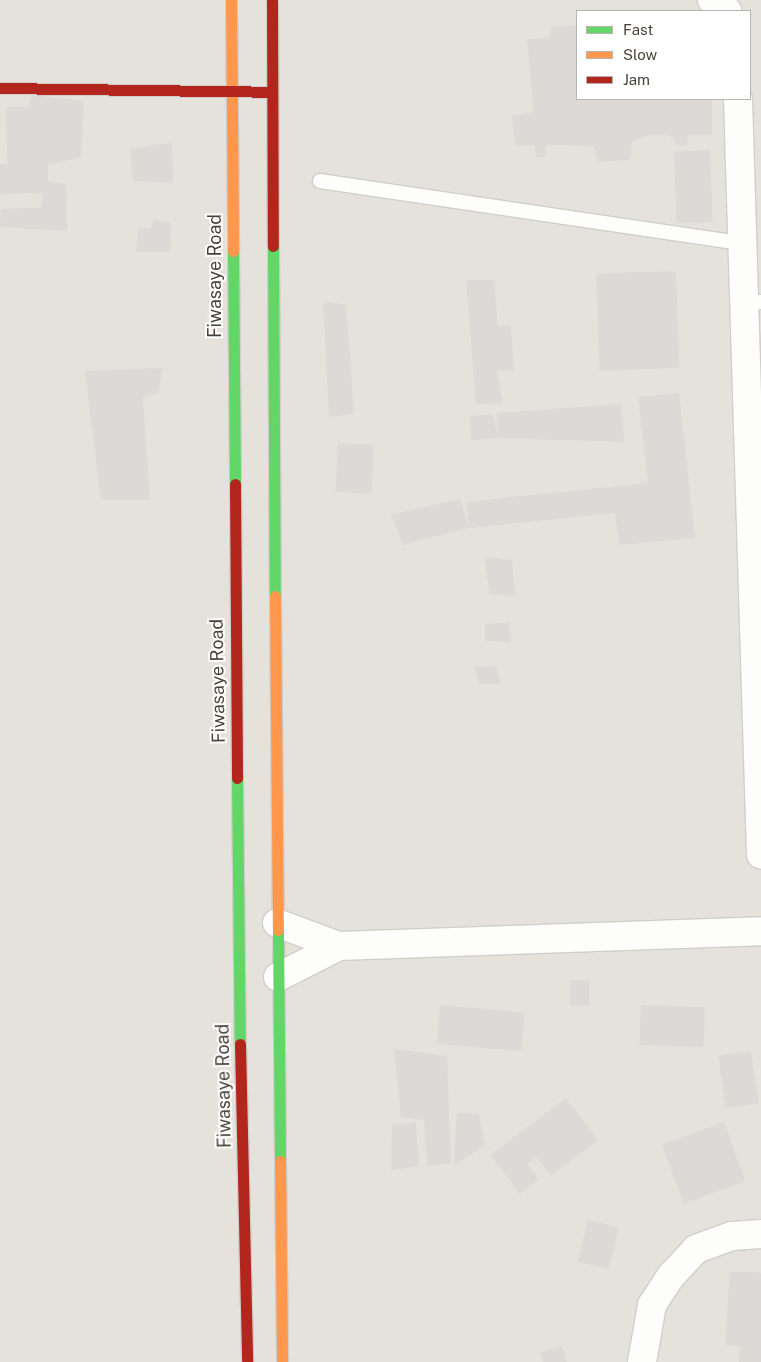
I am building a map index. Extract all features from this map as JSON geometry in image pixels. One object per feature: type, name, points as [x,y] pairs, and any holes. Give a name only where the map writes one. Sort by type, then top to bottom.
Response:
[{"type":"main road","name":"Fiwasaye Road","points":[[231,0],[238,918],[247,1362]]},
{"type":"main road","points":[[272,0],[277,923],[282,1362]]},
{"type":"main road","points":[[0,88],[272,92]]},
{"type":"street","points":[[712,0],[726,10]]},
{"type":"street","points":[[738,100],[742,243],[752,302],[761,855]]},
{"type":"street","points":[[277,923],[339,946],[761,931]]},
{"type":"street","points":[[278,977],[339,946]]},
{"type":"street","points":[[642,1362],[652,1305],[671,1276],[696,1249],[732,1236],[761,1234]]},
{"type":"lane","points":[[320,181],[742,243]]},
{"type":"shaded area","points":[[0,0],[761,0],[761,1362],[0,1362]]},
{"type":"building","points":[[576,25],[576,100],[712,100],[712,135],[688,135],[687,145],[680,146],[669,135],[650,135],[632,141],[630,160],[597,162],[594,146],[546,145],[546,157],[536,157],[535,145],[516,146],[512,116],[534,112],[527,39],[548,38],[551,27]]},
{"type":"building","points":[[31,95],[84,101],[81,157],[48,165],[48,181],[66,184],[67,231],[0,227],[1,209],[41,208],[43,193],[0,194],[0,164],[7,164],[6,107],[29,107]]},
{"type":"building","points":[[172,142],[173,183],[133,181],[130,149]]},
{"type":"building","points":[[710,150],[713,222],[677,223],[674,151]]},
{"type":"building","points":[[154,219],[171,223],[170,252],[136,252],[139,228],[151,228]]},
{"type":"building","points":[[676,271],[679,368],[599,371],[596,274]]},
{"type":"building","points":[[466,280],[494,280],[498,326],[511,326],[514,371],[497,371],[503,403],[476,404]]},
{"type":"building","points":[[323,301],[346,305],[354,414],[329,417]]},
{"type":"building","points":[[163,368],[158,393],[143,398],[150,500],[101,500],[85,371]]},
{"type":"building","points":[[679,393],[695,538],[619,545],[615,513],[469,528],[466,502],[648,483],[638,397]]},
{"type":"building","points":[[621,404],[624,442],[499,438],[497,413]]},
{"type":"building","points":[[492,414],[499,438],[471,440],[470,416]]},
{"type":"building","points":[[338,443],[374,445],[371,494],[335,492]]},
{"type":"building","points":[[460,499],[469,528],[403,545],[391,515]]},
{"type":"building","points":[[484,557],[512,560],[515,596],[490,594]]},
{"type":"building","points":[[509,622],[511,642],[485,641],[485,624]]},
{"type":"building","points":[[497,666],[500,684],[479,684],[474,667]]},
{"type":"building","points":[[570,980],[589,980],[589,1006],[570,1006]]},
{"type":"building","points":[[440,1005],[525,1012],[521,1051],[437,1044]]},
{"type":"building","points":[[641,1005],[705,1007],[704,1047],[640,1045]]},
{"type":"building","points":[[394,1049],[447,1056],[451,1163],[427,1166],[424,1120],[401,1117]]},
{"type":"building","points":[[751,1051],[758,1103],[726,1108],[718,1056]]},
{"type":"building","points":[[566,1098],[598,1140],[551,1176],[536,1157],[527,1164],[539,1180],[520,1194],[490,1155]]},
{"type":"building","points":[[457,1113],[479,1114],[485,1145],[454,1166]]},
{"type":"building","points":[[416,1122],[419,1166],[391,1170],[392,1125]]},
{"type":"building","points":[[724,1122],[746,1181],[684,1204],[662,1145]]},
{"type":"building","points":[[588,1220],[619,1228],[609,1269],[578,1262]]},
{"type":"building","points":[[730,1271],[761,1273],[761,1362],[739,1362],[740,1346],[725,1345]]},
{"type":"building","points":[[561,1346],[567,1362],[543,1362],[540,1353]]},
{"type":"traffic: fast","points":[[273,246],[275,596]]},
{"type":"traffic: fast","points":[[233,251],[235,484]]},
{"type":"traffic: fast","points":[[237,778],[240,1044]]},
{"type":"traffic: fast","points":[[278,930],[280,1161]]},
{"type":"traffic: slow","points":[[231,0],[233,251]]},
{"type":"traffic: slow","points":[[275,596],[278,930]]},
{"type":"traffic: slow","points":[[280,1161],[282,1362]]},
{"type":"traffic: jam","points":[[272,0],[273,246]]},
{"type":"traffic: jam","points":[[0,88],[272,92]]},
{"type":"traffic: jam","points":[[235,484],[237,778]]},
{"type":"traffic: jam","points":[[240,1044],[247,1362]]}]
